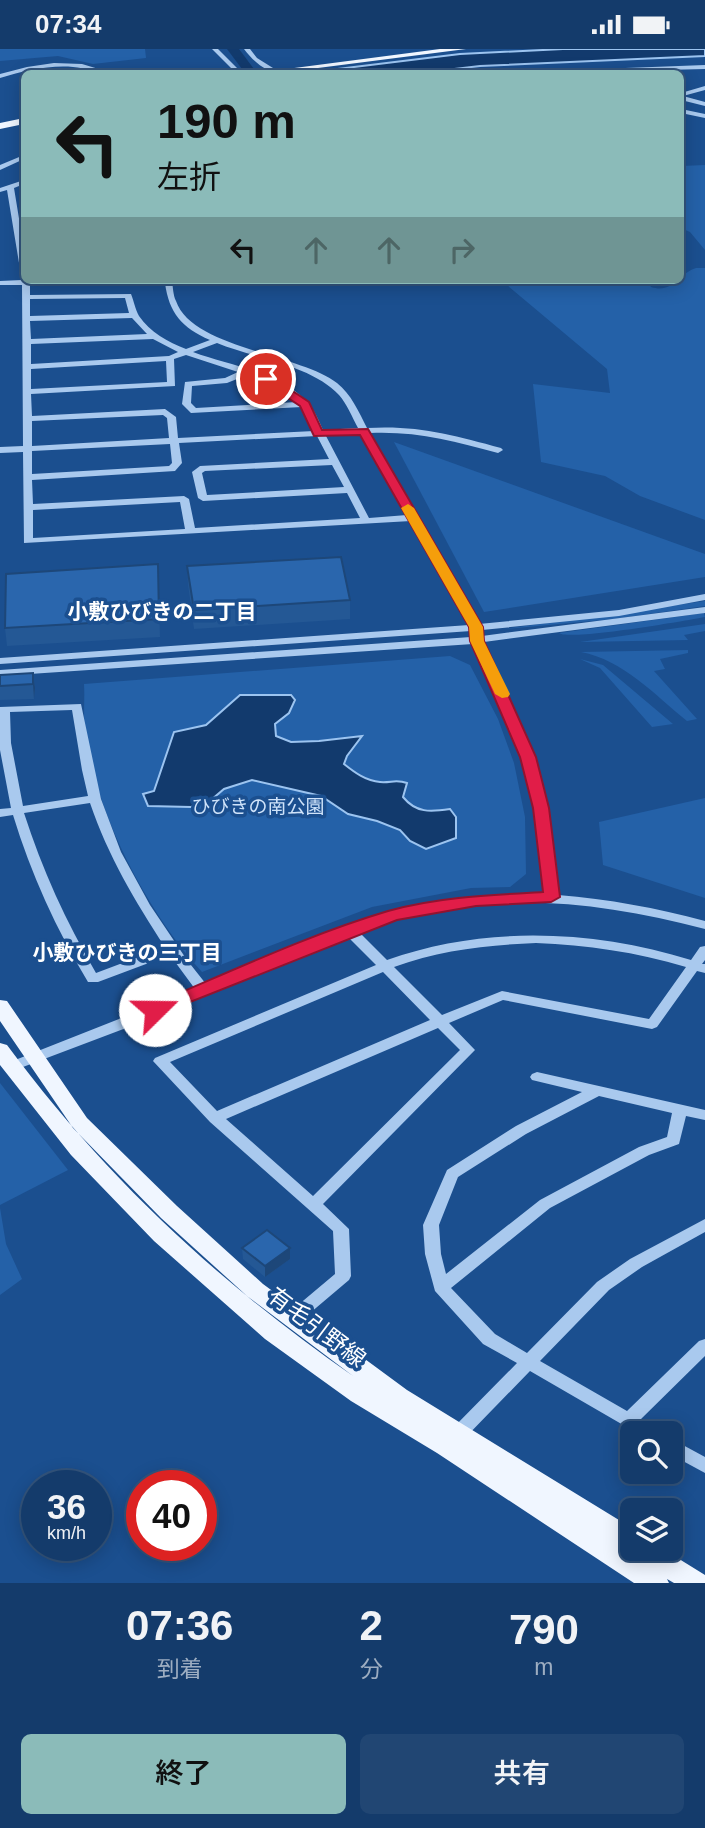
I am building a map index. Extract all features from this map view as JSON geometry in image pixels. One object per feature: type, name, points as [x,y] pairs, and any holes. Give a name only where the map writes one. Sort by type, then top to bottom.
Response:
[{"type":"main road","points":[[281,70],[430,49]]},
{"type":"main road","points":[[284,70],[463,49]]},
{"type":"main road","points":[[0,124],[21,120]]},
{"type":"main road","name":"有毛引野線","points":[[0,1006],[80,1123],[169,1212],[291,1320],[656,1583]]},
{"type":"main road","name":"有毛引野線","points":[[5,1058],[79,1150],[162,1235],[264,1325],[360,1394],[453,1439],[620,1535]]},
{"type":"main road","points":[[661,1561],[696,1583]]},
{"type":"street","points":[[215,49],[238,70]]},
{"type":"street","points":[[247,49],[265,70]]},
{"type":"street","points":[[0,76],[21,69],[56,66],[92,67],[100,70]]},
{"type":"street","points":[[666,70],[705,67]]},
{"type":"street","points":[[684,84],[704,86]]},
{"type":"street","points":[[684,96],[704,86]]},
{"type":"street","points":[[684,98],[705,104]]},
{"type":"street","points":[[684,112],[705,116]]},
{"type":"street","points":[[0,168],[21,158]]},
{"type":"street","points":[[0,190],[21,183]]},
{"type":"street","points":[[10,187],[12,202],[20,220]]},
{"type":"street","points":[[12,202],[21,201]]},
{"type":"street","points":[[0,283],[21,281]]},
{"type":"street","points":[[27,284],[28,541],[414,518]]},
{"type":"street","points":[[168,284],[170,304],[180,318],[216,340],[294,364],[330,382],[352,406],[476,627],[477,641],[528,757],[541,808],[551,897]]},
{"type":"street","points":[[27,297],[128,296],[133,315],[154,336],[186,352],[280,386],[305,404],[332,462],[366,521]]},
{"type":"street","points":[[27,320],[133,315]]},
{"type":"street","points":[[27,342],[154,336]]},
{"type":"street","points":[[27,366],[170,358],[216,340]]},
{"type":"street","points":[[27,392],[172,384],[170,358]]},
{"type":"street","points":[[246,372],[227,380],[187,384],[186,404],[194,411],[305,404]]},
{"type":"street","points":[[27,419],[165,412],[171,417],[172,442],[177,463],[173,469],[27,477]]},
{"type":"street","points":[[0,450],[364,431],[420,431],[498,450]]},
{"type":"street","points":[[332,462],[203,468],[197,473],[203,498],[348,490]]},
{"type":"street","points":[[28,507],[184,499],[191,531]]},
{"type":"street","points":[[0,661],[476,627],[620,613],[705,597]]},
{"type":"street","points":[[0,673],[477,641],[705,610]]},
{"type":"street","points":[[174,949],[93,979],[45,895],[6,812],[1,727],[4,709],[77,706],[85,767],[107,840],[135,893],[204,990]]},
{"type":"street","points":[[6,812],[94,799]]},
{"type":"street","points":[[5,1058],[34,1059],[350,931],[393,915],[432,907],[476,900],[551,897],[620,904],[705,925]]},
{"type":"street","points":[[314,1204],[468,1050],[350,931]]},
{"type":"street","points":[[291,1320],[343,1276],[341,1229],[215,1118],[159,1062],[386,965],[442,949],[528,937],[609,943],[700,967]]},
{"type":"street","points":[[215,1118],[502,995],[652,1024],[700,967],[705,950]]},
{"type":"street","points":[[537,1077],[705,1115]]},
{"type":"street","points":[[597,1091],[521,1130],[452,1174],[431,1225],[433,1254],[441,1287],[489,1339],[629,1420],[705,1346]]},
{"type":"street","points":[[441,1287],[545,1204],[644,1151],[674,1140],[680,1110]]},
{"type":"street","points":[[453,1439],[527,1360],[603,1286],[636,1263],[705,1225]]},
{"type":"street","points":[[683,1453],[705,1466]]},
{"type":"green space","points":[[0,49],[145,49],[146,58],[93,64],[58,56],[0,61]]},
{"type":"green space","points":[[705,165],[705,250],[690,232],[684,229],[684,166]]},
{"type":"green space","points":[[705,268],[705,520],[640,496],[605,476],[541,462],[533,384],[610,393],[607,369],[506,284],[649,284],[651,287],[665,288],[673,284],[684,284],[684,276],[690,271]]},
{"type":"green space","points":[[394,442],[705,554],[705,577],[484,612]]},
{"type":"green space","points":[[705,601],[705,606],[614,619],[504,629]]},
{"type":"green space","points":[[704,613],[705,617],[628,629],[567,635],[559,633]]},
{"type":"green space","points":[[705,624],[705,631],[684,635],[688,640],[580,642]]},
{"type":"green space","points":[[688,650],[688,653],[660,659],[665,669],[654,671],[697,719],[687,721],[625,670],[581,652]]},
{"type":"green space","name":"ひびきの南公園","points":[[450,656],[470,665],[498,719],[514,763],[525,817],[526,874],[510,887],[471,888],[372,907],[202,972],[162,921],[112,828],[91,763],[84,726],[84,684]]},
{"type":"green space","points":[[580,659],[603,665],[673,724],[652,727],[600,668]]},
{"type":"green space","points":[[705,798],[705,898],[603,865],[599,822]]},
{"type":"green space","points":[[0,1083],[68,1170],[0,1205]]},
{"type":"green space","points":[[0,1208],[6,1244],[22,1279],[0,1295]]},
{"type":"shaded area","points":[[563,49],[705,49],[705,56],[480,66],[446,70],[329,70],[460,54]]},
{"type":"shaded area","points":[[240,695],[291,695],[295,700],[289,713],[275,724],[276,736],[291,742],[362,736],[344,764],[370,780],[407,783],[403,797],[418,809],[450,809],[456,817],[456,838],[426,849],[410,841],[400,830],[348,814],[321,796],[252,780],[224,789],[211,800],[191,807],[148,806],[143,794],[154,791],[174,732],[206,725]]},
{"type":"building","points":[[341,557],[350,600],[194,610],[187,566]]},
{"type":"building","points":[[158,564],[159,619],[5,628],[6,574]]},
{"type":"building","points":[[33,673],[33,684],[0,686],[0,675]]},
{"type":"building","points":[[267,1230],[290,1248],[265,1266],[242,1248]]},
{"type":"waterway","points":[[233,49],[249,70]]},
{"type":"slow traffic","points":[[408,508],[476,627],[477,641],[502,694]]},
{"type":"district","name":"小敷ひびきの二丁目","points":[[162,612]]},
{"type":"district","name":"小敷ひびきの三丁目","points":[[127,953]]},
{"type":"route","points":[[155,1010],[393,915],[476,900],[551,897],[541,808],[528,757],[512,715],[477,641],[476,627],[364,431],[318,434],[305,404],[266,379]]}]
